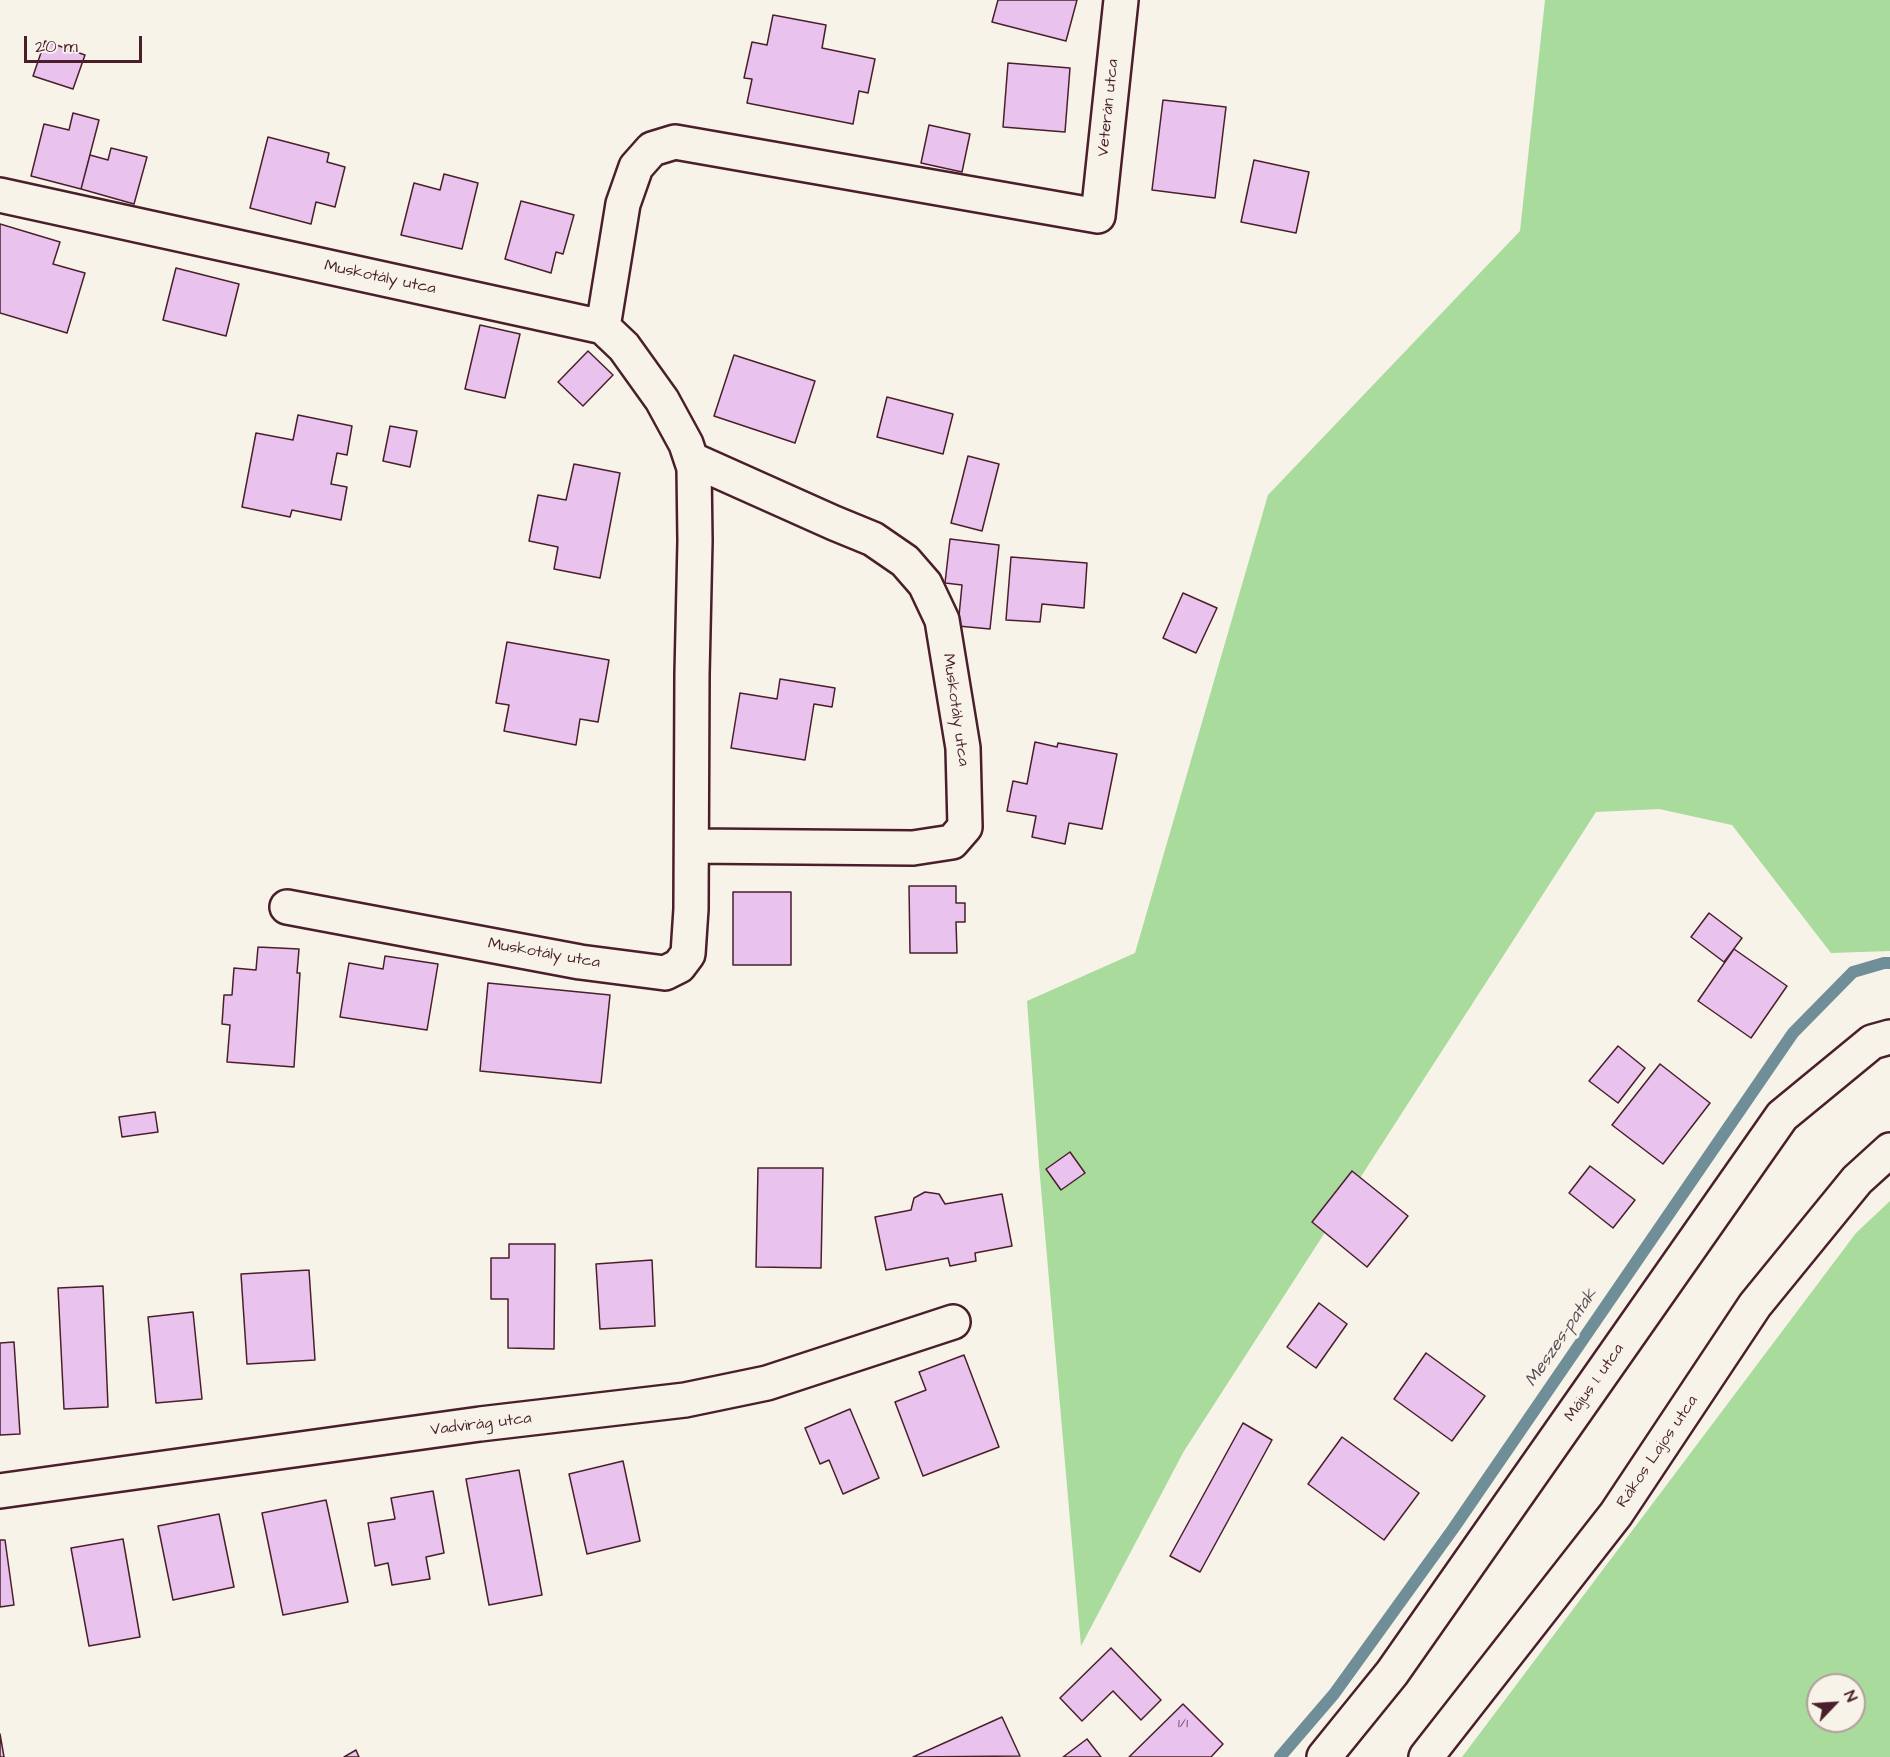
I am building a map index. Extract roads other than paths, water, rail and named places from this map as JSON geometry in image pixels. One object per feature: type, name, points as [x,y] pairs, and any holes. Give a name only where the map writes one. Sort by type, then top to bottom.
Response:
[{"type":"street","name":"Veterán utca","points":[[603,327],[623,204],[636,167],[652,149],[675,142],[1098,216],[1121,0]]},
{"type":"street","name":"Muskotály utca","points":[[0,195],[603,327],[624,347],[662,400],[686,444],[694,468],[695,541],[692,909],[688,954],[679,966],[665,973],[580,962],[287,907]]},
{"type":"street","name":"Muskotály utca","points":[[691,459],[834,524],[873,539],[905,561],[925,584],[942,620],[948,655],[963,748],[965,827],[952,842],[914,848],[692,846]]},
{"type":"street","name":"Május 1. utca","points":[[1324,1757],[1392,1673],[1782,1116],[1872,1041],[1890,1037]]},
{"type":"street","name":"Rákos Lajos utca","points":[[1426,1757],[1616,1514],[1755,1305],[1857,1180],[1890,1150]]},
{"type":"street","name":"Vadvirág utca","points":[[0,1491],[480,1424],[685,1400],[767,1383],[953,1322]]},
{"type":"waterway","name":"Meszes-patak","points":[[1280,1757],[1334,1694],[1453,1529],[1793,1033],[1853,972],[1890,963]]}]
